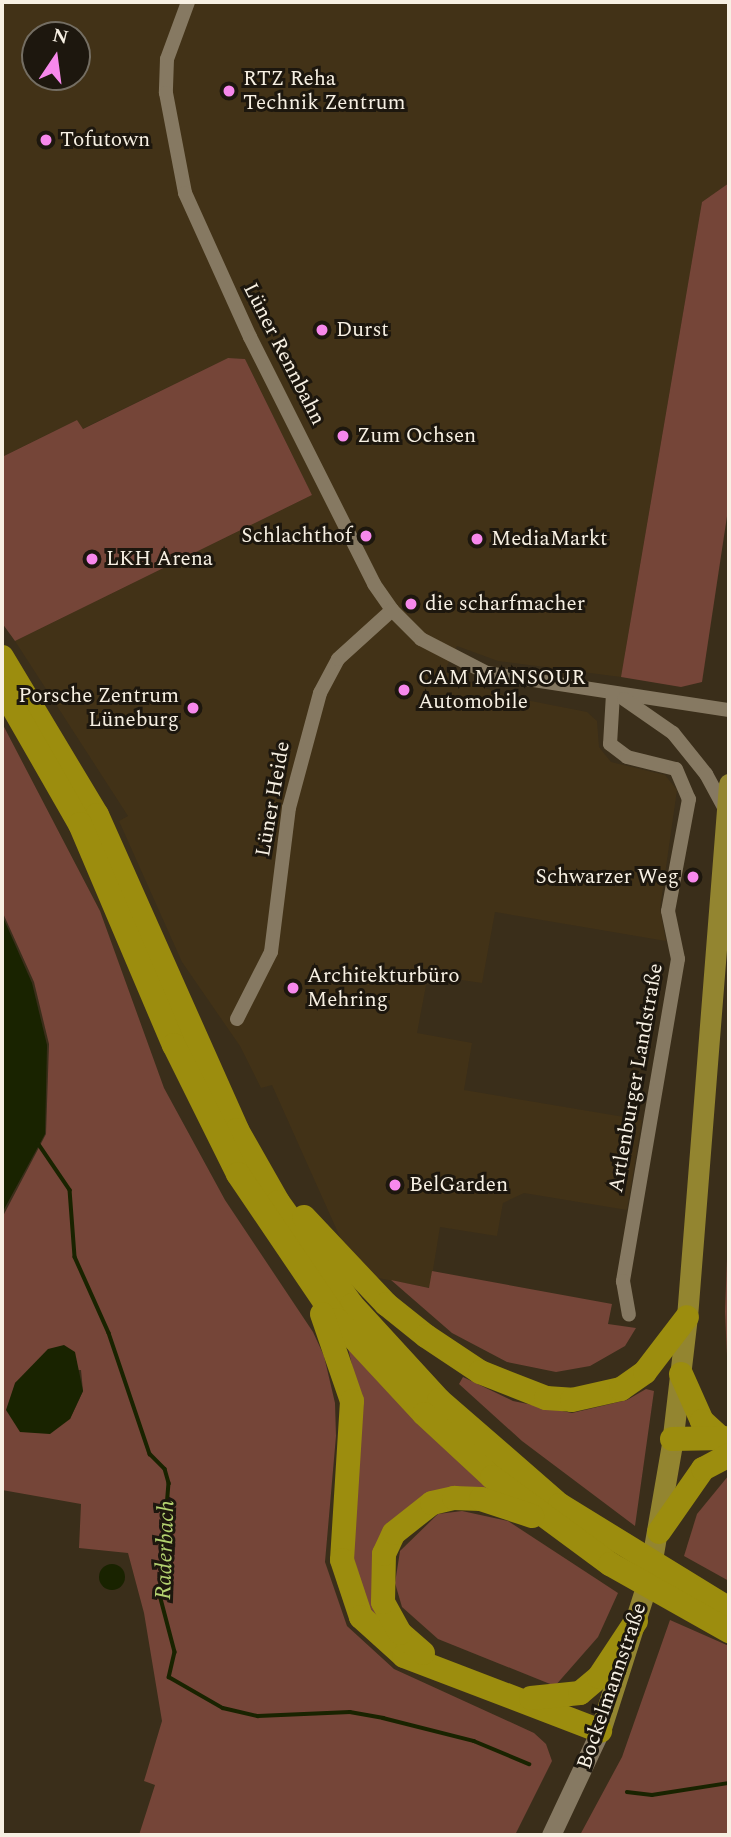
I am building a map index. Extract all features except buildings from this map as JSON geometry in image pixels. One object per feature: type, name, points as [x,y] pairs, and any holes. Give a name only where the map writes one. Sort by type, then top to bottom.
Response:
[{"type":"highway","points":[[2,657],[97,815],[198,1049],[257,1166],[352,1305],[439,1400],[559,1505],[729,1609]]},
{"type":"highway","points":[[2,688],[99,863],[201,1104],[238,1174],[306,1278],[424,1414],[548,1521],[610,1564],[729,1631]]},
{"type":"highway","points":[[257,1166],[386,1304],[480,1372],[518,1390],[572,1400],[621,1390],[645,1372],[687,1317]]},
{"type":"highway","points":[[306,1278],[339,1351],[352,1401],[343,1526],[349,1591],[382,1640],[404,1656],[600,1731]]},
{"type":"highway","points":[[681,1374],[702,1421],[726,1443]]},
{"type":"highway","points":[[673,1438],[726,1443]]},
{"type":"highway","points":[[659,1532],[703,1469],[726,1443]]},
{"type":"highway","points":[[445,1671],[400,1633],[383,1602],[382,1566],[394,1533],[432,1503],[454,1498],[481,1499],[548,1521]]},
{"type":"highway","points":[[513,1697],[556,1700],[580,1693],[600,1677],[636,1621]]},
{"type":"main road","name":"Bockelmannstraße","points":[[551,1835],[600,1731],[636,1621],[659,1532],[687,1317],[729,784]]},
{"type":"street","name":"Lüner Rennbahn","points":[[188,2],[167,60],[166,93],[185,193],[250,337],[374,584],[392,610],[421,639],[487,673],[729,710]]},
{"type":"street","name":"Lüner Heide","points":[[237,1019],[271,952],[289,808],[320,693],[338,659],[392,610]]},
{"type":"street","points":[[613,694],[673,733],[706,774],[726,812]]},
{"type":"street","name":"Artlenburger Landstraße","points":[[613,694],[610,744],[627,757],[676,769],[689,799],[668,911],[678,959],[623,1281],[628,1314]]},
{"type":"shaded area","points":[[2,2],[729,2],[729,183],[702,202],[621,677],[498,661],[457,646],[444,672],[506,696],[587,712],[597,721],[599,747],[611,762],[665,775],[677,790],[660,909],[666,941],[495,912],[482,983],[428,975],[417,1033],[472,1043],[464,1090],[642,1120],[627,1210],[524,1193],[503,1203],[497,1236],[440,1227],[430,1288],[368,1276],[348,1255],[272,1085],[261,1088],[240,1046],[182,962],[119,821],[128,816],[15,641],[312,495],[245,359],[228,358],[82,429],[77,420],[2,457]]},
{"type":"shaded area","points":[[729,183],[729,503],[702,682],[681,687],[621,677],[702,202]]},
{"type":"shaded area","name":"LKH Arena","points":[[228,358],[245,359],[312,495],[15,641],[2,623],[2,457],[77,420],[83,429]]},
{"type":"shaded area","points":[[2,723],[100,911],[164,1088],[225,1200],[313,1332],[324,1356],[335,1403],[336,1436],[325,1562],[347,1626],[394,1669],[534,1733],[546,1744],[552,1761],[515,1835],[139,1835],[155,1785],[144,1781],[162,1721],[144,1613],[128,1553],[79,1548],[81,1504],[2,1490],[2,1218],[46,1134],[49,1044],[34,982],[2,911]],"holes":[[[30,1370],[81,1370],[83,1391],[70,1419],[15,1383]]]},
{"type":"shaded area","points":[[2,915],[32,983],[47,1045],[45,1134],[2,1213]]},
{"type":"shaded area","points":[[729,1206],[729,1400],[725,1312]]},
{"type":"shaded area","points":[[432,1271],[612,1304],[608,1324],[636,1328],[625,1346],[590,1366],[556,1372],[507,1362],[452,1333],[391,1280],[429,1288]]},
{"type":"shaded area","points":[[347,1344],[507,1500],[483,1492],[386,1529],[386,1631],[369,1611],[351,1559],[360,1399]]},
{"type":"shaded area","points":[[64,1345],[75,1352],[83,1391],[70,1419],[50,1434],[20,1432],[6,1410],[15,1383],[48,1349]]},
{"type":"shaded area","points":[[463,1377],[513,1401],[572,1413],[627,1400],[646,1389],[654,1391],[635,1526],[522,1441],[459,1384]]},
{"type":"shaded area","points":[[729,1475],[729,1581],[684,1556],[697,1514]]},
{"type":"shaded area","points":[[462,1511],[508,1521],[618,1593],[598,1637],[555,1686],[438,1639],[402,1607],[395,1583],[400,1551],[438,1514]]},
{"type":"shaded area","points":[[112,1564],[121,1568],[125,1577],[121,1586],[112,1590],[103,1586],[99,1577],[103,1568]]},
{"type":"shaded area","points":[[670,1620],[729,1646],[729,1835],[580,1835],[622,1757]]},
{"type":"waterway","name":"Raderbach","points":[[38,1143],[70,1190],[75,1257],[109,1333],[150,1454],[165,1469],[169,1483],[160,1595],[175,1652],[169,1677],[223,1708],[258,1716],[350,1712],[383,1718],[474,1741],[529,1764]]},
{"type":"waterway","name":"Raderbach","points":[[627,1792],[652,1795],[729,1783]]},
{"type":"place","name":"RTZ Reha Technik Zentrum","points":[[229,91]]},
{"type":"place","name":"Tofutown","points":[[46,140]]},
{"type":"place","name":"Durst","points":[[322,330]]},
{"type":"place","name":"Zum Ochsen","points":[[343,436]]},
{"type":"place","name":"Schlachthof","points":[[366,536]]},
{"type":"place","name":"MediaMarkt","points":[[477,539]]},
{"type":"place","name":"LKH Arena","points":[[92,559]]},
{"type":"place","name":"die scharfmacher","points":[[411,604]]},
{"type":"place","name":"CAM MANSOUR Automobile","points":[[404,690]]},
{"type":"place","name":"Porsche Zentrum Lüneburg","points":[[193,708]]},
{"type":"place","name":"Schwarzer Weg","points":[[693,877]]},
{"type":"place","name":"Architekturbüro Mehring","points":[[293,988]]},
{"type":"place","name":"BelGarden","points":[[395,1185]]}]
